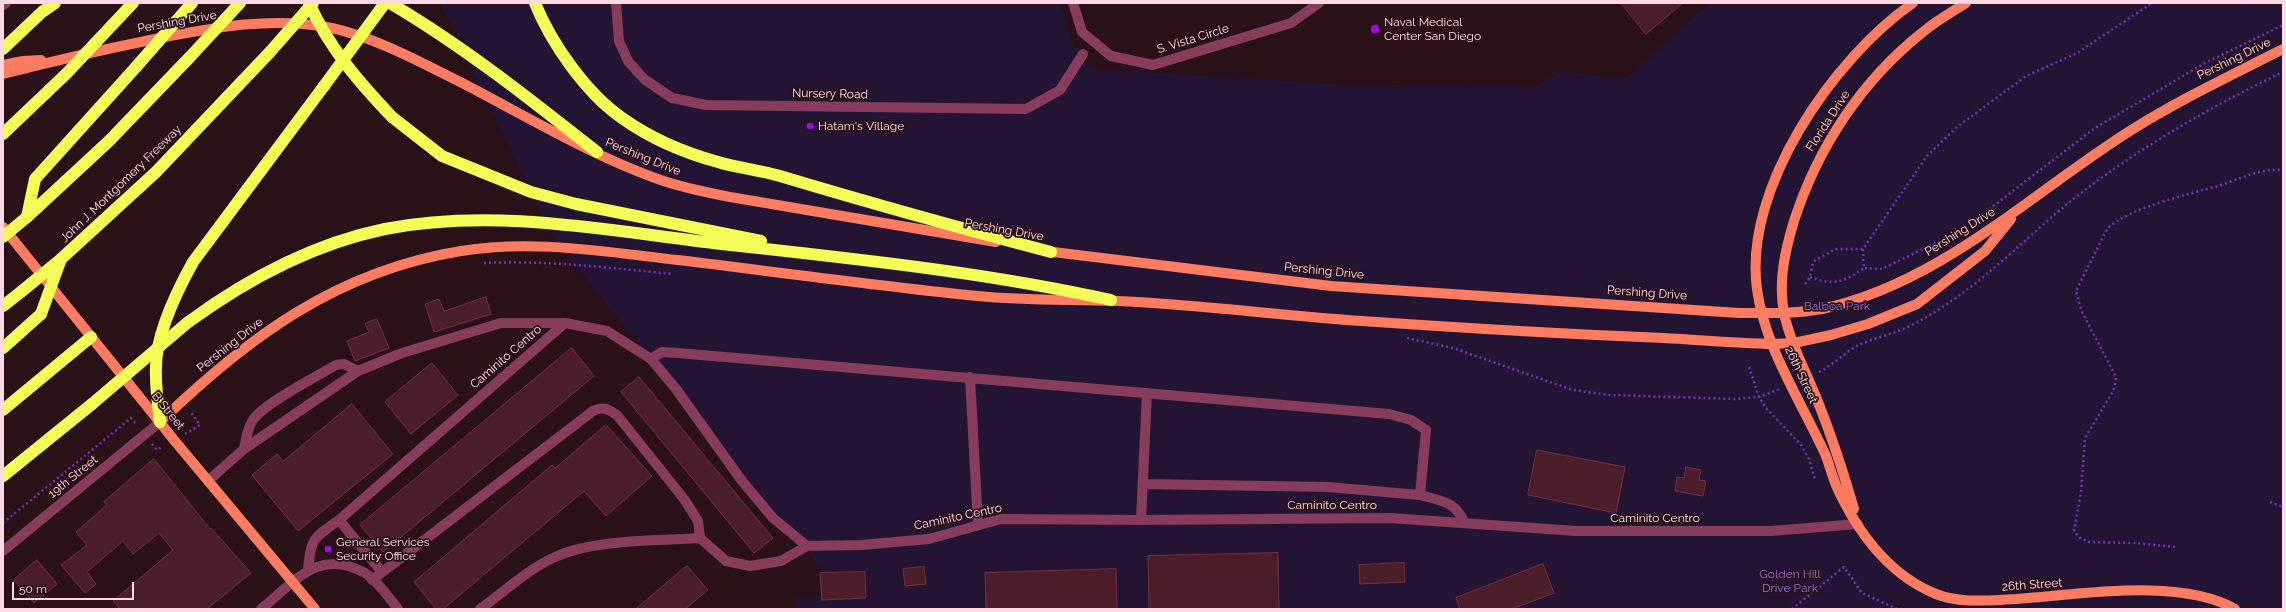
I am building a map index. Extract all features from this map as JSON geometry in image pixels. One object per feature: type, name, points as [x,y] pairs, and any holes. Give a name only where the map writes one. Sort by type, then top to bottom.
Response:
[{"type":"highway","points":[[3,49],[17,33],[55,3]]},
{"type":"highway","points":[[3,134],[67,74],[133,3]]},
{"type":"highway","points":[[27,217],[35,179],[192,3]]},
{"type":"highway","points":[[3,237],[27,217],[109,141],[240,3]]},
{"type":"highway","points":[[309,3],[317,22],[336,53],[360,83],[392,117],[442,156],[488,176],[531,192],[576,204],[864,260]]},
{"type":"highway","name":"John J. Montgomery Freeway","points":[[3,306],[61,259],[156,172],[251,74],[313,3]]},
{"type":"highway","points":[[160,422],[156,366],[158,352],[177,292],[193,262],[385,3]]},
{"type":"highway","points":[[390,3],[433,29],[527,96],[597,152]]},
{"type":"highway","points":[[535,3],[553,39],[573,70],[598,96],[621,118],[682,150],[718,162],[774,175],[924,218],[1051,252]]},
{"type":"highway","points":[[3,476],[92,404],[187,323],[225,295],[261,274],[339,240],[385,229],[434,222],[507,220],[557,223],[628,233],[920,266],[1035,284],[1111,300]]},
{"type":"highway","points":[[3,348],[41,314],[61,259]]},
{"type":"highway","points":[[3,410],[91,337]]},
{"type":"main road","name":"Florida Drive","points":[[1773,344],[1762,313],[1756,287],[1758,242],[1767,202],[1779,168],[1796,134],[1839,70],[1872,35],[1913,3]]},
{"type":"main road","name":"Florida Drive","points":[[1794,343],[1784,313],[1781,285],[1784,258],[1804,191],[1825,146],[1868,84],[1924,31],[1966,3]]},
{"type":"main road","name":"Pershing Drive","points":[[3,74],[151,40],[235,25],[281,23],[325,27],[347,32],[406,56],[597,152],[656,179],[730,197],[1051,252],[1331,286],[1762,313],[1784,313],[1820,309],[1875,293],[1939,261],[2017,211],[2132,129],[2189,96],[2283,50]]},
{"type":"main road","points":[[3,65],[23,60],[59,60]]},
{"type":"main road","name":"Pershing Drive","points":[[160,422],[188,394],[252,342],[285,318],[323,296],[377,272],[414,261],[463,250],[524,246],[594,250],[981,296],[1053,301],[1111,300],[1359,321],[1773,344],[1794,343],[1831,335],[1868,324],[1917,304],[1985,251],[2017,211]]},
{"type":"main road","name":"B Street","points":[[3,227],[160,422],[315,609]]},
{"type":"main road","name":"26th Street","points":[[1794,343],[1839,456],[1858,524]]},
{"type":"main road","name":"26th Street","points":[[1773,344],[1826,458],[1838,490],[1868,542],[1888,564],[1912,583],[1938,595],[1965,600],[1991,600],[2127,591],[2166,592],[2204,596],[2235,609]]},
{"type":"street","name":"Nursery Road","points":[[616,3],[619,41],[628,61],[640,75],[672,98],[706,105],[1026,109],[1060,90],[1083,54]]},
{"type":"street","name":"S. Vista Circle","points":[[1073,3],[1082,32],[1111,56],[1152,65],[1291,23],[1319,3]]},
{"type":"street","points":[[208,480],[244,449],[358,372],[402,352],[501,323],[565,323],[607,331],[651,359],[676,389],[742,481],[773,518],[807,546]]},
{"type":"street","name":"Caminito Centro","points":[[308,570],[310,546],[317,536],[339,520],[565,323]]},
{"type":"street","points":[[651,359],[662,352],[678,353],[1389,414],[1411,420],[1426,430],[1420,495]]},
{"type":"street","points":[[244,449],[248,428],[254,419],[264,409],[336,365],[344,364],[358,372]]},
{"type":"street","points":[[970,377],[978,525]]},
{"type":"street","points":[[1141,520],[1147,393]]},
{"type":"street","points":[[372,580],[593,411],[600,408],[608,409],[617,415],[684,499],[698,521],[700,538],[598,546],[573,550],[554,557],[480,609]]},
{"type":"street","name":"19th Street","points":[[3,551],[160,422]]},
{"type":"street","points":[[1143,484],[1328,487],[1420,495],[1453,505],[1459,511],[1464,522]]},
{"type":"street","name":"Caminito Centro","points":[[700,538],[726,562],[750,566],[781,561],[807,546],[861,545],[929,539],[1001,519],[1141,520],[1390,518],[1576,531],[1771,531],[1858,524]]},
{"type":"street","points":[[339,520],[382,572]]},
{"type":"street","points":[[261,609],[308,570],[321,564],[330,564],[365,573],[398,609]]},
{"type":"path","points":[[1864,268],[1863,249],[1927,156],[1957,127],[2026,76],[2077,52],[2152,3]]},
{"type":"path","points":[[2240,3],[2248,3]]},
{"type":"path","points":[[1810,277],[1824,282],[1847,280],[1864,268],[1882,269],[1962,230],[2095,128],[2205,63],[2283,25]]},
{"type":"path","points":[[1816,373],[1832,365],[1860,345],[1898,331],[1942,308],[2072,200],[2111,171],[2206,111],[2283,72]]},
{"type":"path","points":[[2175,547],[2135,543],[2089,542],[2080,538],[2074,531],[2081,492],[2085,438],[2116,386],[2116,378],[2081,310],[2076,291],[2107,229],[2115,222],[2156,205],[2261,171],[2283,170]]},
{"type":"path","points":[[1804,284],[1810,277],[1813,262],[1835,249],[1863,249]]},
{"type":"path","points":[[477,263],[513,261],[578,265],[680,275]]},
{"type":"path","points":[[1401,337],[1454,348],[1541,380],[1573,390],[1609,394],[1735,399],[1759,397],[1768,394]]},
{"type":"path","points":[[1748,367],[1759,397],[1766,408],[1800,445],[1809,459],[1815,479]]},
{"type":"path","points":[[194,405],[189,410],[200,425]]},
{"type":"path","points":[[3,523],[131,418]]},
{"type":"path","points":[[2270,502],[2283,506]]},
{"type":"path","points":[[1792,609],[1844,567],[1862,594],[1897,609]]},
{"type":"green space","name":"Balboa Park","points":[[442,3],[1060,3],[1076,54],[1097,69],[1333,84],[1536,87],[1562,71],[1626,79],[1709,3],[2283,3],[2283,609],[796,609],[795,597],[844,597],[551,235],[441,5]]},
{"type":"building","points":[[1621,3],[1683,3],[1646,34]]},
{"type":"building","points":[[486,297],[491,314],[434,332],[425,304],[439,299],[444,311]]},
{"type":"building","points":[[377,319],[389,348],[355,361],[347,341],[369,332],[365,324]]},
{"type":"building","points":[[572,348],[594,376],[383,552],[360,525]]},
{"type":"building","points":[[432,363],[458,395],[411,434],[385,402]]},
{"type":"building","points":[[639,377],[773,538],[754,553],[621,392]]},
{"type":"building","points":[[352,404],[393,454],[298,531],[252,475],[277,454],[283,461]]},
{"type":"building","points":[[606,425],[652,476],[606,516],[584,491],[443,609],[436,609],[414,582],[552,465],[555,468]]},
{"type":"building","points":[[1537,450],[1625,467],[1616,513],[1528,495]]},
{"type":"building","points":[[154,459],[210,529],[211,528],[251,573],[207,609],[120,609],[113,601],[173,550],[159,533],[133,554],[123,541],[87,572],[96,584],[85,593],[61,565],[87,545],[76,532],[107,505],[104,502]]},
{"type":"building","points":[[1686,467],[1701,470],[1699,480],[1706,481],[1703,496],[1675,491],[1677,477],[1684,478]]},
{"type":"building","points":[[1278,553],[1279,609],[1149,609],[1148,556]]},
{"type":"building","points":[[37,560],[57,584],[34,603],[14,580]]},
{"type":"building","points":[[1404,563],[1405,582],[1360,584],[1359,565]]},
{"type":"building","points":[[1543,564],[1554,593],[1512,609],[1460,609],[1456,598]]},
{"type":"building","points":[[687,566],[708,590],[685,609],[636,609]]},
{"type":"building","points":[[924,567],[926,584],[905,586],[903,569]]},
{"type":"building","points":[[1116,569],[1117,609],[986,609],[985,573]]},
{"type":"building","points":[[865,572],[866,598],[822,600],[820,573]]},
{"type":"place","name":"Naval Medical Center San Diego","points":[[1375,29]]},
{"type":"place","name":"Hatam's Village","points":[[810,126]]},
{"type":"place","name":"General Services Security Office","points":[[328,549]]},
{"type":"park label","name":"Golden Hill Drive Park","points":[[1790,581]]}]
